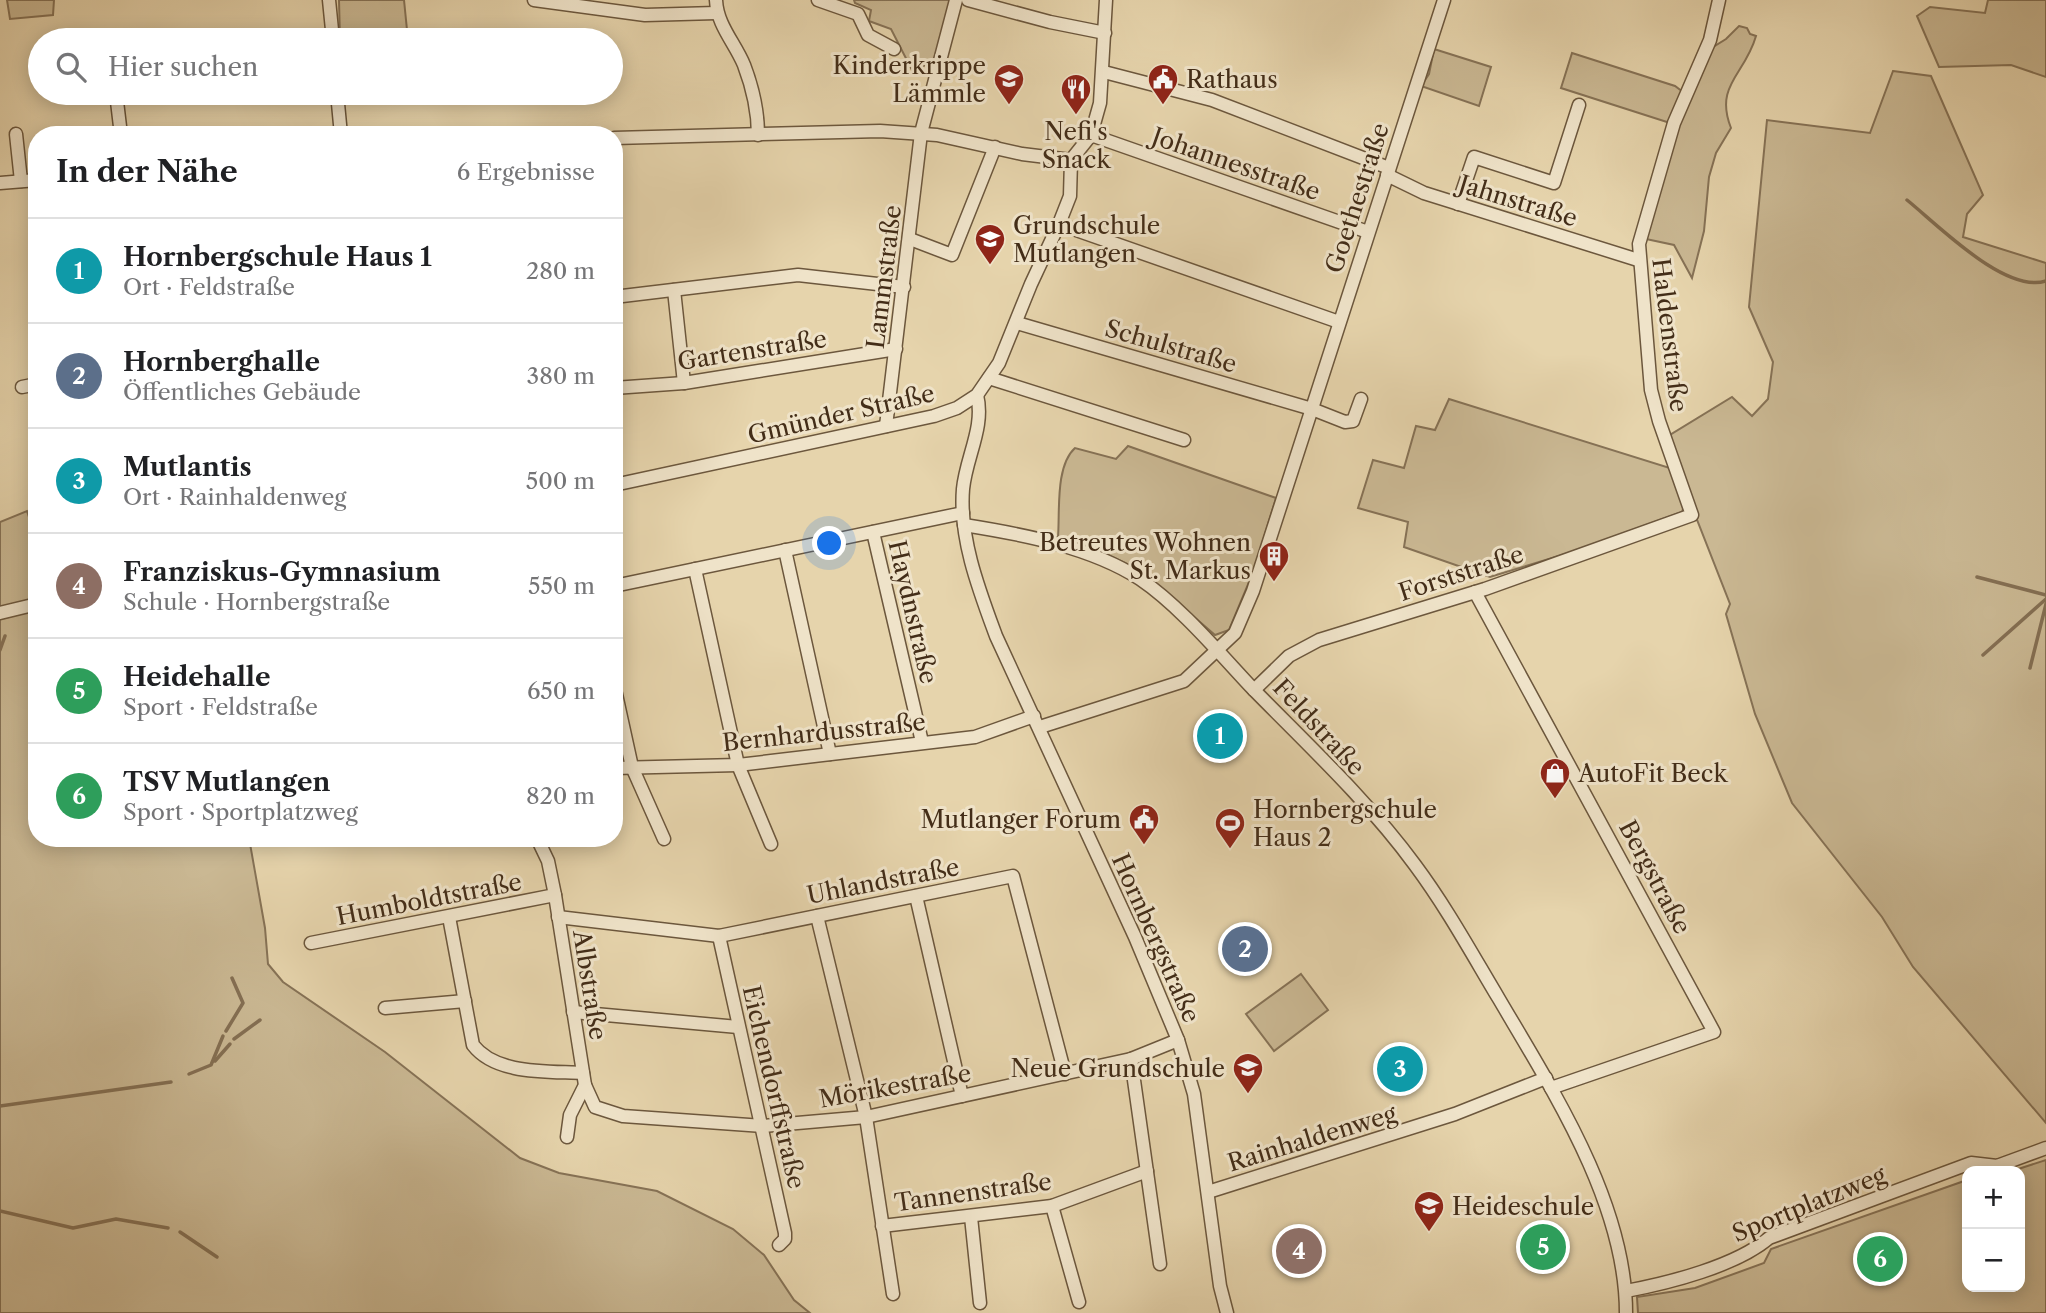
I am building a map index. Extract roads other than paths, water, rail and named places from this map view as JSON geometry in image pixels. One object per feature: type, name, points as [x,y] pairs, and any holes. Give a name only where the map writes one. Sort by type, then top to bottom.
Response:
[{"type":"street","points":[[329,0],[331,28]]},
{"type":"street","points":[[534,0],[645,15],[716,6],[744,65],[758,120],[758,135]]},
{"type":"street","points":[[818,0],[858,14],[868,35],[894,49]]},
{"type":"street","name":"Lammstraße","points":[[887,426],[921,133],[956,0]]},
{"type":"street","points":[[968,0],[1050,22],[1105,33]]},
{"type":"street","points":[[623,138],[880,131],[921,133],[1071,160],[1091,135],[1104,72],[1106,0]]},
{"type":"street","name":"Goethestraße","points":[[1218,651],[1235,632],[1253,591],[1444,0]]},
{"type":"street","name":"Haldenstraße","points":[[1692,515],[1651,390],[1646,307],[1638,260],[1639,244],[1674,123],[1710,40],[1719,0]]},
{"type":"street","name":"Jahnstraße","points":[[1104,72],[1212,100],[1388,172],[1424,193],[1638,260]]},
{"type":"street","points":[[117,105],[120,126]]},
{"type":"street","points":[[338,105],[340,126]]},
{"type":"street","points":[[1458,204],[1474,157],[1553,183],[1578,106]]},
{"type":"street","points":[[16,134],[21,181]]},
{"type":"street","name":"Johannesstraße","points":[[1091,135],[1368,232]]},
{"type":"street","points":[[910,239],[952,255],[995,147]]},
{"type":"street","name":"Gmünder Straße","points":[[623,483],[934,416],[957,408],[977,395],[989,379],[1017,323],[1031,284],[1059,225],[1070,196],[1071,160]]},
{"type":"street","points":[[0,183],[28,181]]},
{"type":"street","points":[[1059,225],[1339,322]]},
{"type":"street","points":[[623,296],[797,275],[904,287]]},
{"type":"street","points":[[674,290],[684,383]]},
{"type":"street","name":"Schulstraße","points":[[1017,323],[1312,409]]},
{"type":"street","name":"Gartenstraße","points":[[623,387],[684,383],[896,349]]},
{"type":"street","points":[[989,379],[1184,440]]},
{"type":"street","points":[[22,387],[28,386]]},
{"type":"street","name":"Hornbergstraße","points":[[977,395],[982,415],[970,453],[964,519],[982,598],[996,636],[1178,1040],[1194,1094],[1220,1286],[1227,1313]]},
{"type":"street","points":[[1312,409],[1350,423],[1361,399]]},
{"type":"street","name":"Forststraße","points":[[1254,690],[1289,656],[1320,640],[1475,592],[1692,515]]},
{"type":"street","points":[[623,584],[873,531],[964,519]]},
{"type":"street","name":"Feldstraße","points":[[964,519],[1073,550],[1127,571],[1159,593],[1345,784],[1414,864],[1454,923],[1549,1083],[1597,1182],[1614,1235],[1626,1291],[1626,1313]]},
{"type":"street","name":"Haydnstraße","points":[[873,531],[922,743]]},
{"type":"street","points":[[785,550],[830,754]]},
{"type":"street","points":[[695,569],[738,765],[771,844]]},
{"type":"street","name":"Bergstraße","points":[[1475,592],[1714,1032],[1549,1083]]},
{"type":"street","points":[[0,612],[28,606]]},
{"type":"street","points":[[1037,722],[1184,681],[1218,651]]},
{"type":"street","name":"Bernhardusstraße","points":[[623,768],[738,765],[975,737],[1037,722]]},
{"type":"street","points":[[623,726],[632,767],[664,839]]},
{"type":"street","name":"Albstraße","points":[[541,847],[548,861],[555,895],[584,1079]]},
{"type":"street","name":"Uhlandstraße","points":[[558,917],[719,936],[1013,876],[1065,1074]]},
{"type":"street","name":"Humboldtstraße","points":[[311,943],[555,895]]},
{"type":"street","points":[[916,896],[962,1096]]},
{"type":"street","points":[[817,916],[866,1117],[893,1294]]},
{"type":"street","points":[[449,917],[473,1045],[491,1062],[584,1079],[570,1115],[567,1137]]},
{"type":"street","name":"Eichendorffstraße","points":[[719,936],[785,1233],[785,1239],[779,1245]]},
{"type":"street","points":[[385,1008],[465,1001]]},
{"type":"street","points":[[573,1012],[738,1027]]},
{"type":"street","name":"Mörikestraße","points":[[584,1079],[596,1107],[623,1116],[763,1126],[866,1117],[1131,1059],[1178,1040]]},
{"type":"street","points":[[1131,1059],[1160,1264]]},
{"type":"street","name":"Rainhaldenweg","points":[[1208,1192],[1549,1083]]},
{"type":"street","name":"Sportplatzweg","points":[[1626,1291],[1662,1284],[1742,1255],[1755,1250],[1769,1238],[1971,1163],[1997,1167],[2046,1148]]},
{"type":"street","name":"Tannenstraße","points":[[882,1226],[1052,1206],[1147,1171]]},
{"type":"street","points":[[1052,1206],[1079,1302]]},
{"type":"street","points":[[971,1217],[981,1303]]},
{"type":"waterway","points":[[1907,200],[1992,268],[2030,282],[2046,281]]},
{"type":"waterway","points":[[1977,577],[2046,595]]},
{"type":"waterway","points":[[1983,655],[2046,599]]},
{"type":"waterway","points":[[2030,668],[2046,604]]},
{"type":"waterway","points":[[0,650],[5,636]]},
{"type":"waterway","points":[[226,1031],[243,1003],[232,978]]},
{"type":"waterway","points":[[234,1039],[260,1020]]},
{"type":"waterway","points":[[189,1074],[211,1065],[223,1036]]},
{"type":"waterway","points":[[215,1061],[230,1044]]},
{"type":"waterway","points":[[0,1106],[171,1082]]},
{"type":"waterway","points":[[0,1211],[73,1228],[116,1219],[168,1228]]},
{"type":"waterway","points":[[180,1232],[217,1257]]},
{"type":"place","name":"Kinderkrippe Lämmle","points":[[1009,106]]},
{"type":"place","name":"Rathaus","points":[[1163,106]]},
{"type":"place","name":"Nefi's Snack","points":[[1076,116]]},
{"type":"place","name":"Grundschule Mutlangen","points":[[990,266]]},
{"type":"place","name":"Betreutes Wohnen St. Markus","points":[[1274,583]]},
{"type":"place","name":"Hornbergschule Haus 1","points":[[1220,736]]},
{"type":"place","name":"AutoFit Beck","points":[[1555,800]]},
{"type":"place","name":"Mutlanger Forum","points":[[1144,846]]},
{"type":"place","name":"Hornbergschule Haus 2","points":[[1230,850]]},
{"type":"place","name":"Hornberghalle","points":[[1245,949]]},
{"type":"place","name":"Mutlantis","points":[[1400,1069]]},
{"type":"place","name":"Neue Grundschule","points":[[1248,1095]]},
{"type":"place","name":"Heideschule","points":[[1429,1233]]},
{"type":"place","name":"Heidehalle","points":[[1543,1247]]},
{"type":"place","name":"Franziskus-Gymnasium","points":[[1299,1251]]},
{"type":"place","name":"TSV Mutlangen","points":[[1880,1259]]}]
